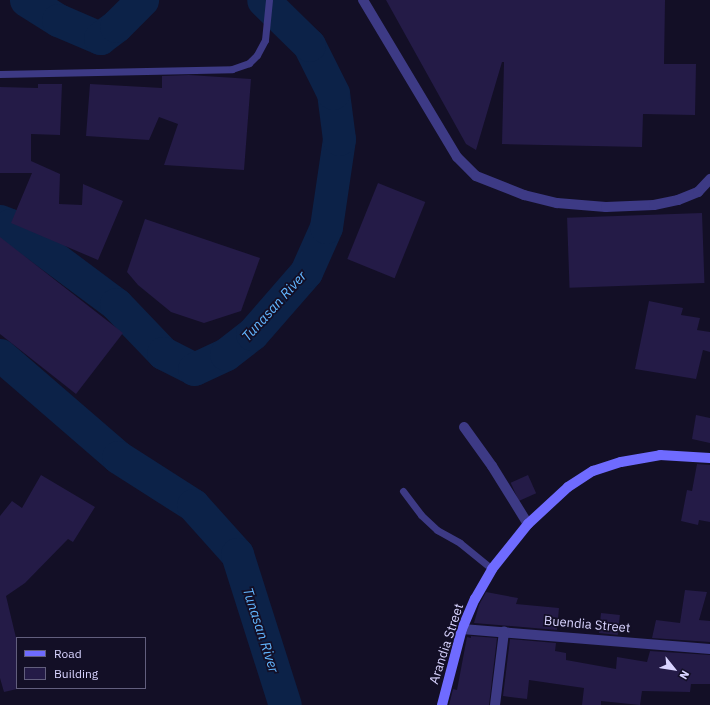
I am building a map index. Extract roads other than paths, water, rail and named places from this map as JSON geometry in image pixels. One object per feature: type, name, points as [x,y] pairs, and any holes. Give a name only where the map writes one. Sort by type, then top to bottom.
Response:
[{"type":"street","points":[[363,0],[457,157],[476,176],[524,195],[557,203],[606,207],[654,205],[678,200],[698,192],[710,179]]},
{"type":"street","points":[[464,427],[492,466],[528,524]]},
{"type":"street","name":"Arandia Street","points":[[442,705],[462,629],[475,599],[492,569],[528,524],[568,487],[593,471],[621,462],[660,455],[710,458]]},
{"type":"street","name":"Buendia Street","points":[[462,629],[710,649]]},
{"type":"street","points":[[495,705],[504,632]]},
{"type":"lane","points":[[0,74],[232,70],[249,63],[265,40],[269,0]]},
{"type":"lane","points":[[403,491],[421,515],[437,530],[460,543],[492,569]]},
{"type":"waterway","name":"Tunasan River","points":[[26,0],[58,20],[100,38],[116,26],[142,0]]},
{"type":"waterway","name":"Tunasan River","points":[[0,221],[10,225],[116,304],[163,353],[194,369],[226,354],[252,334],[306,272],[326,227],[339,139],[333,93],[309,45],[263,0]]},
{"type":"waterway","name":"Tunasan River","points":[[0,355],[118,457],[193,505],[237,554],[285,705]]}]
